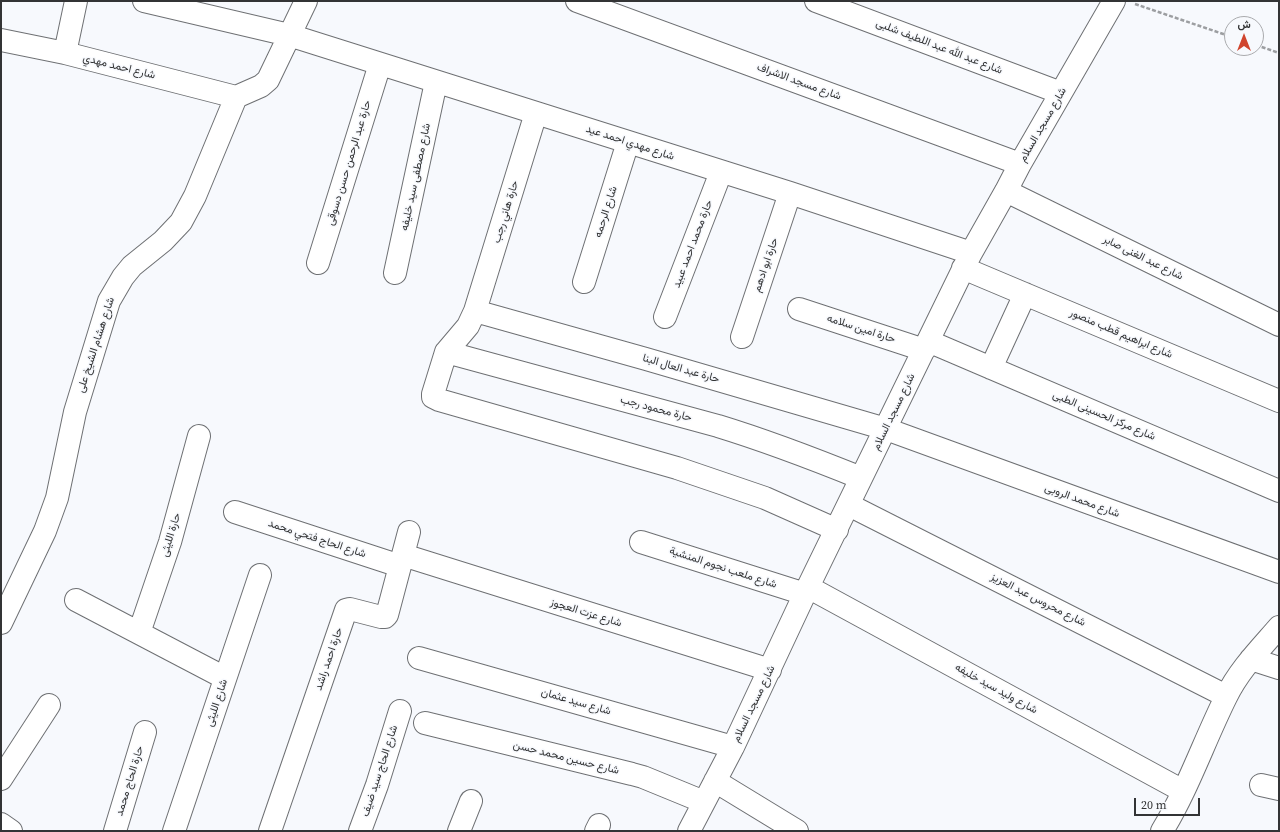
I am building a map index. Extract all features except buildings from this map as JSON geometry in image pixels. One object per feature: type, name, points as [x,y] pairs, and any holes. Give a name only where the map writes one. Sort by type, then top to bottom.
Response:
[{"type":"street","points":[[65,53],[76,1]]},
{"type":"street","name":"شارع مهدي احمد عيد","points":[[144,1],[289,35],[790,193],[967,261]]},
{"type":"street","points":[[236,96],[265,83],[306,1]]},
{"type":"street","name":"شارع مسجد الاشراف","points":[[577,1],[1020,164]]},
{"type":"street","name":"شارع عبد الله عبد اللطيف شلبى","points":[[816,1],[1061,93]]},
{"type":"street","name":"شارع مسجد السلام","points":[[689,831],[734,747],[861,478],[967,261],[1061,93],[1124,2]]},
{"type":"street","name":"شارع احمد مهدي","points":[[1,40],[65,53],[236,96]]},
{"type":"street","name":"حارة عبد الرحمن حسن دسوقى","points":[[318,263],[380,64]]},
{"type":"street","name":"شارع مصطفى سيد خليفه","points":[[395,273],[436,82]]},
{"type":"street","name":"شارع هشام الشيخ على","points":[[1,623],[10,583],[45,531],[57,498],[74,412],[110,301],[123,277],[132,266],[163,241],[181,222],[195,196],[236,96]]},
{"type":"street","name":"حارة هاني رجب","points":[[446,352],[468,326],[475,310],[536,113]]},
{"type":"street","name":"شارع الرحمه","points":[[584,282],[628,142]]},
{"type":"street","name":"حارة محمد احمد عبيد","points":[[665,318],[721,172]]},
{"type":"street","name":"شارع عبد الغنى صابر","points":[[1006,191],[1279,325]]},
{"type":"street","name":"حارة ابو ادهم","points":[[742,337],[790,193]]},
{"type":"street","name":"شارع ابراهيم قطب منصور","points":[[967,261],[1025,294],[1279,400]]},
{"type":"street","points":[[991,368],[1025,294]]},
{"type":"street","name":"حارة امين سلامه","points":[[799,309],[926,345]]},
{"type":"street","name":"حارة عبد العال البنا","points":[[475,310],[886,429]]},
{"type":"street","name":"شارع مركز الحسينى الطبى","points":[[926,345],[991,368],[1279,491]]},
{"type":"street","points":[[446,352],[433,394],[435,399],[677,468],[765,498],[837,530]]},
{"type":"street","name":"حارة محمود رجب","points":[[446,352],[757,437],[861,478]]},
{"type":"street","name":"شارع محمد الروبى","points":[[886,429],[1279,572]]},
{"type":"street","name":"حارة الليثى","points":[[139,633],[170,542],[199,436]]},
{"type":"street","name":"شارع محروس عبد العزيز","points":[[849,505],[1226,696]]},
{"type":"street","name":"شارع الحاج فتحي محمد","points":[[235,512],[401,560]]},
{"type":"street","name":"حارة احمد راشد","points":[[270,831],[346,610],[350,609],[381,617],[385,617],[387,615],[409,532]]},
{"type":"street","name":"شارع ملعب نجوم المنشية","points":[[641,542],[807,591]]},
{"type":"street","name":"شارع عزت العجوز","points":[[401,560],[770,670]]},
{"type":"street","name":"شارع الليثى","points":[[174,831],[260,575]]},
{"type":"street","name":"شارع وليد سيد خليفه","points":[[807,591],[1183,791]]},
{"type":"street","points":[[76,600],[225,678]]},
{"type":"street","points":[[1162,831],[1176,808],[1226,696],[1243,669],[1279,626]]},
{"type":"street","name":"شارع سيد عثمان","points":[[419,658],[734,747]]},
{"type":"street","points":[[1251,660],[1279,668]]},
{"type":"street","points":[[1,779],[49,705]]},
{"type":"street","name":"شارع الحاج سيد ضيف","points":[[360,831],[377,785],[400,711]]},
{"type":"street","name":"شارع حسين محمد حسن","points":[[425,723],[643,777],[704,802]]},
{"type":"street","name":"حارة الحاج محمد","points":[[115,831],[145,732]]},
{"type":"street","points":[[715,781],[797,831]]},
{"type":"street","points":[[459,831],[471,801]]},
{"type":"street","points":[[1,824],[11,831]]},
{"type":"path","points":[[1124,2],[1224,34]]},
{"type":"path","points":[[1264,48],[1279,53]]}]
